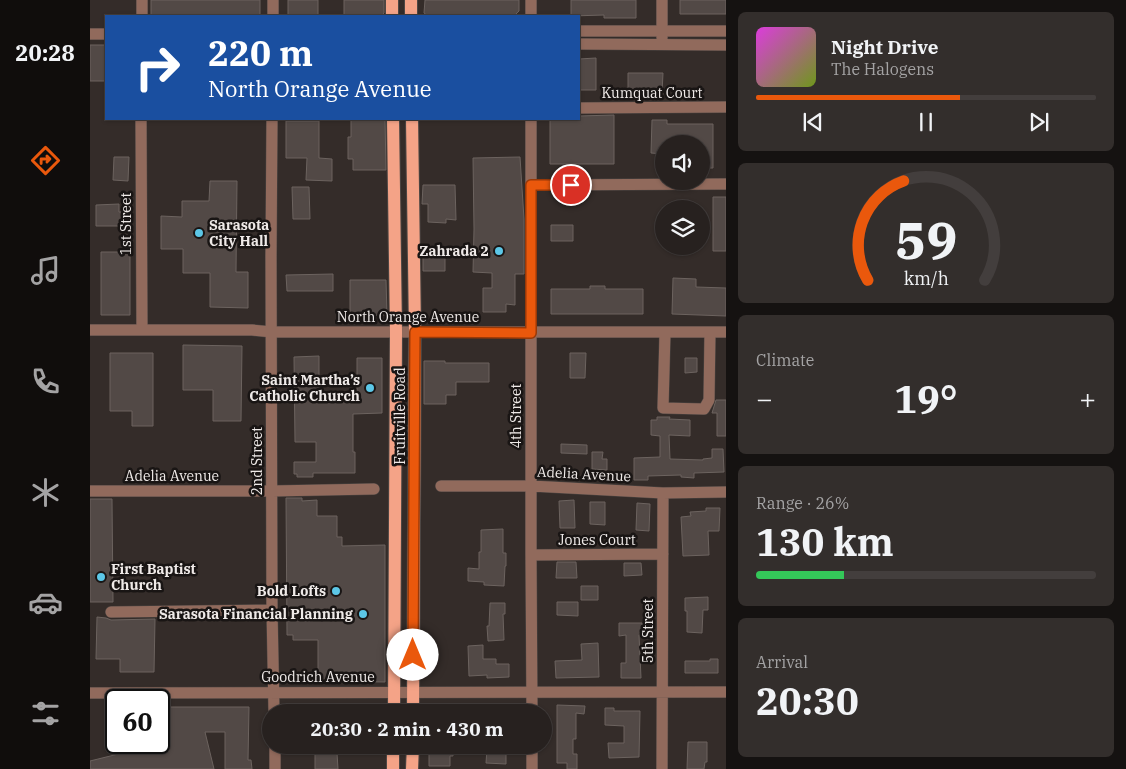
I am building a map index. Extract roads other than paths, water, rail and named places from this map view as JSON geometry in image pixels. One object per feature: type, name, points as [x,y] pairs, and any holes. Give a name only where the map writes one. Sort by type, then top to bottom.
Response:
[{"type":"main road","points":[[392,0],[392,15]]},
{"type":"main road","points":[[411,0],[411,15]]},
{"type":"main road","name":"Fruitville Road","points":[[392,120],[396,332],[394,704]]},
{"type":"main road","name":"Fruitville Road","points":[[412,120],[415,332],[413,704]]},
{"type":"main road","points":[[393,754],[393,769]]},
{"type":"main road","points":[[412,769],[413,754]]},
{"type":"street","points":[[142,0],[142,15]]},
{"type":"street","points":[[273,15],[274,0]]},
{"type":"street","points":[[531,0],[531,15]]},
{"type":"street","points":[[662,0],[662,45]]},
{"type":"street","points":[[580,31],[726,31]]},
{"type":"street","points":[[90,34],[105,34]]},
{"type":"street","points":[[580,44],[726,45]]},
{"type":"street","name":"Kumquat Court","points":[[580,108],[726,107]]},
{"type":"street","name":"1st Street","points":[[141,120],[142,329]]},
{"type":"street","name":"2nd Street","points":[[272,120],[272,610],[274,704]]},
{"type":"street","name":"4th Street","points":[[531,120],[532,704]]},
{"type":"street","points":[[531,185],[726,184]]},
{"type":"street","name":"North Orange Avenue","points":[[90,330],[531,333],[726,332]]},
{"type":"street","points":[[665,333],[663,408],[704,409],[709,400],[710,332]]},
{"type":"street","name":"Adelia Avenue","points":[[441,486],[531,486],[664,493],[726,492]]},
{"type":"street","name":"Adelia Avenue","points":[[90,491],[374,489]]},
{"type":"street","name":"5th Street","points":[[662,769],[664,493]]},
{"type":"street","name":"Jones Court","points":[[531,555],[663,554]]},
{"type":"street","points":[[111,612],[272,610]]},
{"type":"street","name":"Goodrich Avenue","points":[[90,693],[726,692]]},
{"type":"street","points":[[274,754],[275,769]]},
{"type":"street","points":[[532,754],[532,769]]},
{"type":"place","name":"Sarasota City Hall","points":[[199,233]]},
{"type":"place","name":"Zahrada 2","points":[[499,251]]},
{"type":"place","name":"Saint Martha’s Catholic Church","points":[[370,388]]},
{"type":"place","name":"First Baptist Church","points":[[101,577]]},
{"type":"place","name":"Bold Lofts","points":[[336,591]]},
{"type":"place","name":"Sarasota Financial Planning","points":[[363,614]]}]
